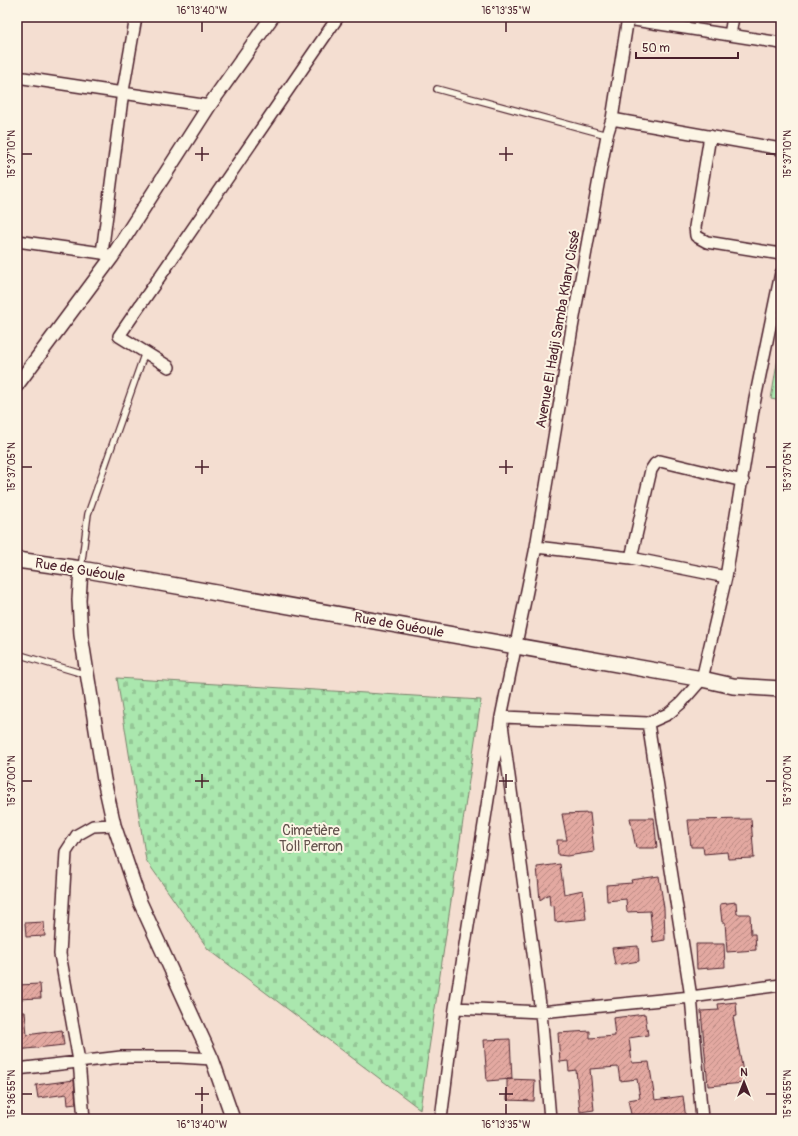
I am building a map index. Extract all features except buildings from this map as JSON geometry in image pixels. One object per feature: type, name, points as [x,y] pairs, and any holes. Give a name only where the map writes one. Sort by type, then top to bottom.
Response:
[{"type":"main road","name":"Rue de Guéoule","points":[[17,560],[81,569],[702,679],[733,686],[781,689]]},
{"type":"street","points":[[107,255],[123,91],[136,17]]},
{"type":"street","points":[[17,384],[272,17]]},
{"type":"street","points":[[169,367],[119,336],[338,17]]},
{"type":"street","points":[[730,34],[733,17]]},
{"type":"street","points":[[628,18],[781,43]]},
{"type":"street","name":"Avenue El Hadji Samba Khary Cissé","points":[[441,1119],[455,1008],[501,717],[517,646],[536,547],[572,328],[607,135],[612,119],[628,18]]},
{"type":"street","points":[[17,77],[123,91],[209,106]]},
{"type":"street","points":[[612,119],[781,149]]},
{"type":"street","points":[[710,136],[695,227],[696,236],[707,242],[781,254]]},
{"type":"street","points":[[17,241],[107,255]]},
{"type":"street","points":[[550,1119],[541,1012],[501,717],[648,723],[668,714],[681,703],[702,679],[726,577],[743,481],[754,404],[781,273]]},
{"type":"street","points":[[631,558],[651,470],[655,464],[660,461],[743,481]]},
{"type":"street","points":[[536,547],[631,558],[726,577]]},
{"type":"street","points":[[81,569],[81,628],[87,675],[114,825],[140,902],[212,1059],[233,1119]]},
{"type":"street","points":[[648,723],[690,997],[702,1119]]},
{"type":"street","points":[[84,1119],[79,1061],[60,954],[66,852],[77,835],[93,826],[114,825]]},
{"type":"street","points":[[455,1008],[541,1012],[690,997],[781,985]]},
{"type":"street","points":[[17,1069],[121,1057],[150,1056],[212,1059]]},
{"type":"lane","points":[[437,89],[607,135]]},
{"type":"lane","points":[[81,569],[88,514],[146,352]]},
{"type":"lane","points":[[17,654],[87,675]]},
{"type":"green space","points":[[781,340],[781,401],[771,399]]},
{"type":"green space","name":"Cimetière Toll Perron","points":[[117,678],[481,700],[420,1109],[208,949],[146,860]]}]
